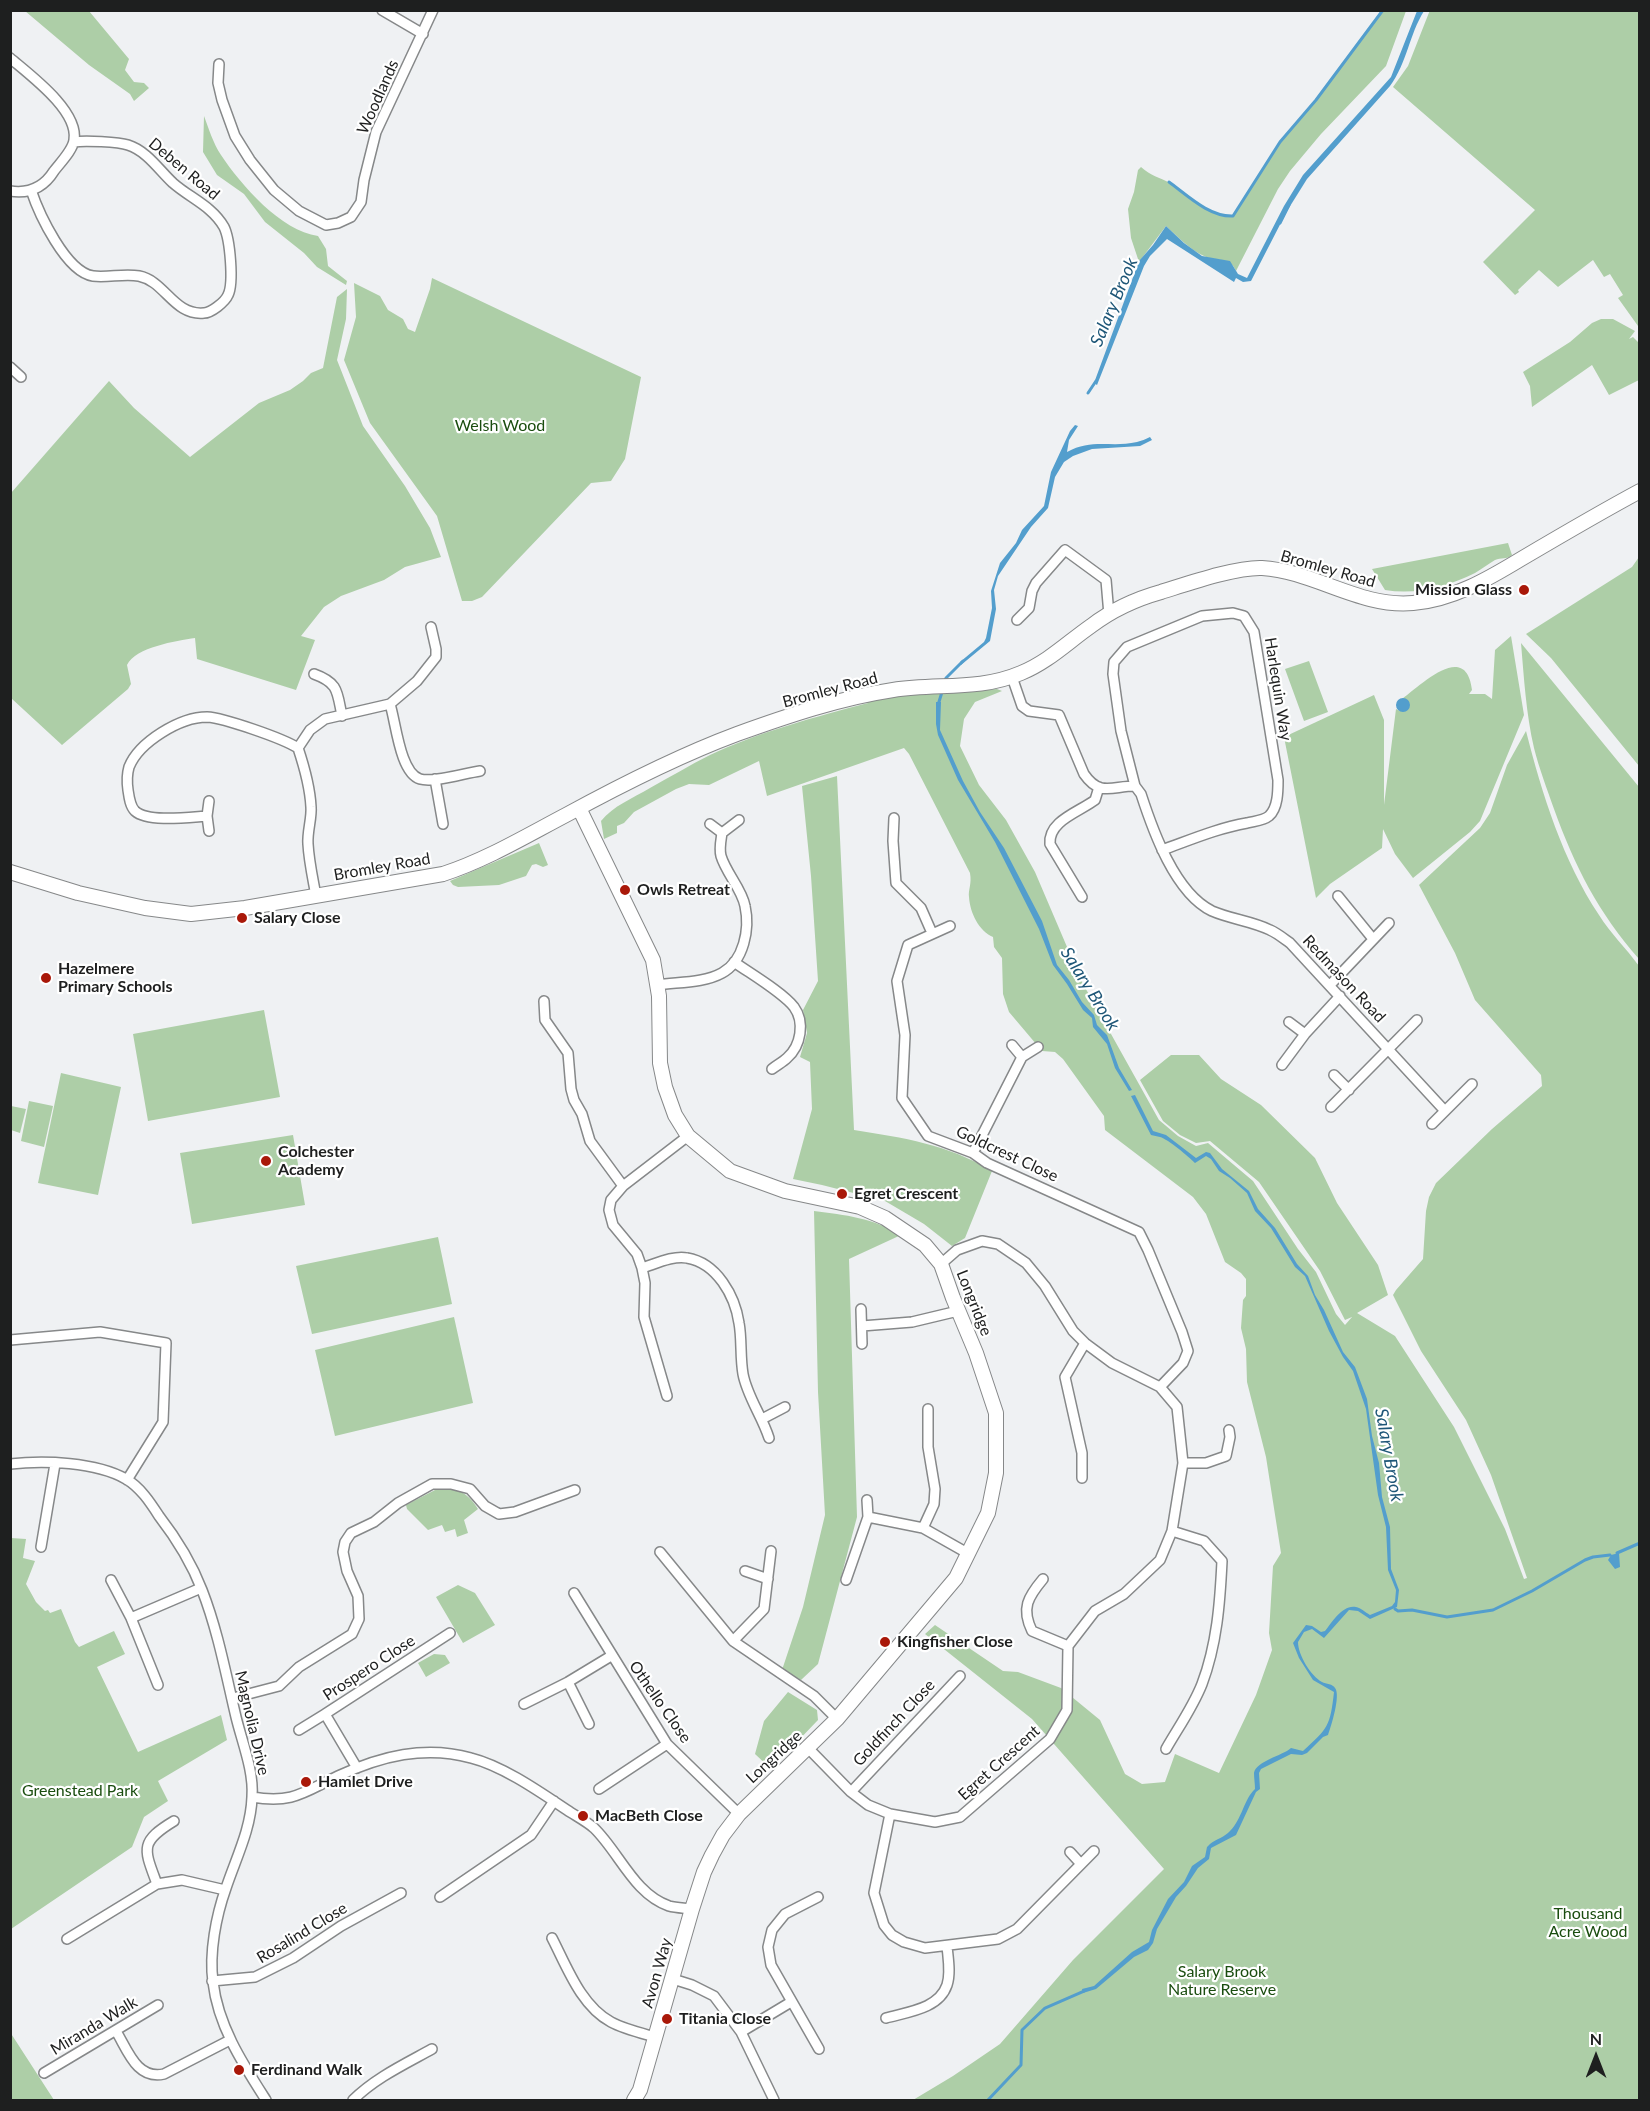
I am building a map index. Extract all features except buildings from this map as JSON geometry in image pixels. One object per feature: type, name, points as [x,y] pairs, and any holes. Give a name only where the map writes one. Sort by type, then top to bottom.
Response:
[{"type":"street","points":[[382,10],[423,34]]},
{"type":"street","name":"Woodlands","points":[[219,64],[222,100],[235,136],[250,160],[274,190],[299,212],[326,225],[338,223],[351,216],[361,202],[376,132],[434,10]]},
{"type":"street","points":[[10,58],[60,105],[70,120],[74,132],[74,142],[49,179],[25,192],[10,191]]},
{"type":"street","name":"Deben Road","points":[[31,190],[46,229],[78,269],[91,276],[139,276],[153,283],[185,311],[205,314],[228,295],[231,279],[227,239],[225,230],[216,215],[174,183],[144,153],[128,144],[74,142]]},
{"type":"street","points":[[10,368],[21,377]]},
{"type":"street","name":"Bromley Road","points":[[10,872],[78,893],[175,913],[207,914],[443,874],[507,847],[682,756],[738,734],[862,696],[892,690],[974,686],[1012,677],[1052,656],[1109,615],[1132,602],[1157,593],[1250,569],[1283,572],[1385,603],[1416,603],[1432,600],[1458,592],[1489,578],[1640,491]]},
{"type":"street","points":[[1017,620],[1029,608],[1036,583],[1065,550],[1106,580],[1109,615]]},
{"type":"street","name":"Harlequin Way","points":[[1135,786],[1121,730],[1113,674],[1114,662],[1127,647],[1202,616],[1233,613],[1244,616],[1254,632],[1278,780],[1273,811],[1269,817],[1261,820],[1223,828],[1162,850]]},
{"type":"street","points":[[298,748],[310,730],[325,719],[390,704],[417,681],[436,657],[431,627]]},
{"type":"street","points":[[314,674],[331,681],[336,687],[342,716]]},
{"type":"street","points":[[1012,677],[1022,706],[1029,711],[1059,715],[1084,774],[1090,782],[1098,787],[1116,789],[1135,786]]},
{"type":"street","points":[[390,704],[405,764],[410,775],[421,780],[480,771]]},
{"type":"street","points":[[207,816],[151,817],[136,812],[129,801],[128,769],[135,757],[157,737],[177,723],[206,717],[216,718],[281,739],[298,748],[312,809],[308,827],[308,844],[316,896]]},
{"type":"street","points":[[435,779],[443,824]]},
{"type":"street","name":"Redmason Road","points":[[1135,786],[1141,794],[1162,850],[1172,869],[1202,905],[1270,930],[1290,943],[1445,1111]]},
{"type":"street","points":[[1082,897],[1050,844],[1049,835],[1056,825],[1095,800],[1098,787]]},
{"type":"street","points":[[209,801],[207,816],[209,831]]},
{"type":"street","name":"Longridge","points":[[579,808],[647,944],[658,985],[660,1063],[664,1087],[675,1115],[688,1136],[730,1171],[785,1191],[860,1207],[885,1218],[926,1245],[941,1264],[976,1353],[996,1413],[996,1473],[988,1514],[956,1578],[837,1719],[739,1814],[723,1835],[712,1855]]},
{"type":"street","points":[[894,818],[896,883],[921,908],[932,933]]},
{"type":"street","points":[[658,985],[722,973],[734,962],[746,936],[746,906],[721,855],[722,833],[739,820]]},
{"type":"street","points":[[710,824],[722,833]]},
{"type":"street","points":[[1338,896],[1373,939]]},
{"type":"street","points":[[1330,985],[1389,923]]},
{"type":"street","name":"Goldcrest Close","points":[[950,926],[908,945],[897,981],[906,1035],[902,1098],[928,1136],[973,1153],[987,1163],[1139,1232],[1188,1351],[1183,1363],[1160,1387]]},
{"type":"street","points":[[734,962],[786,1000],[795,1009],[800,1023],[797,1047],[788,1058],[772,1069]]},
{"type":"street","points":[[1282,1065],[1305,1034],[1340,996]]},
{"type":"street","points":[[544,1001],[545,1020],[568,1053],[571,1089],[590,1141],[623,1186]]},
{"type":"street","points":[[1331,1107],[1417,1020]]},
{"type":"street","points":[[1288,1022],[1305,1034]]},
{"type":"street","points":[[1012,1045],[1023,1057]]},
{"type":"street","points":[[973,1153],[1023,1057],[1038,1047]]},
{"type":"street","points":[[1334,1075],[1348,1090]]},
{"type":"street","points":[[1432,1124],[1472,1084]]},
{"type":"street","points":[[667,1396],[644,1317],[645,1283],[642,1268],[637,1254],[610,1218],[609,1210],[611,1200],[623,1186],[688,1136]]},
{"type":"street","points":[[941,1264],[957,1250],[982,1241],[998,1244],[1026,1263],[1045,1286],[1073,1331],[1085,1343],[1112,1363],[1160,1387],[1177,1407],[1183,1463],[1172,1532],[1160,1560],[1124,1594],[1095,1611],[1068,1646],[1032,1631],[1027,1621],[1026,1604],[1043,1579]]},
{"type":"street","points":[[642,1268],[686,1257],[701,1263],[727,1287],[735,1303],[740,1324],[740,1349],[746,1386],[769,1438]]},
{"type":"street","points":[[861,1309],[862,1344]]},
{"type":"street","points":[[862,1326],[912,1322],[958,1311]]},
{"type":"street","points":[[10,1340],[100,1332],[166,1343],[163,1422],[127,1480]]},
{"type":"street","points":[[1082,1478],[1082,1453],[1065,1377],[1085,1343]]},
{"type":"street","points":[[762,1419],[785,1407]]},
{"type":"street","points":[[923,1528],[934,1504],[935,1489],[928,1447],[928,1409]]},
{"type":"street","points":[[1183,1463],[1206,1463],[1226,1456],[1229,1430]]},
{"type":"street","name":"Magnolia Drive","points":[[10,1464],[32,1462],[83,1466],[105,1471],[127,1480],[145,1496],[167,1526],[201,1588],[233,1698],[249,1770],[252,1797],[243,1842],[225,1890],[214,1941],[212,1981],[219,2013],[230,2040],[266,2100]]},
{"type":"street","points":[[41,1547],[55,1464]]},
{"type":"street","points":[[233,1698],[279,1686],[300,1666],[352,1634],[360,1619],[358,1596],[347,1571],[345,1542],[351,1533],[374,1522],[398,1503],[432,1484],[451,1484],[470,1489],[485,1506],[499,1514],[515,1512],[575,1490]]},
{"type":"street","points":[[846,1580],[868,1517],[867,1500]]},
{"type":"street","points":[[868,1517],[923,1528],[969,1554]]},
{"type":"street","points":[[1166,1749],[1201,1685],[1221,1604],[1222,1561],[1204,1541],[1172,1532]]},
{"type":"street","points":[[733,1641],[764,1609],[771,1551]]},
{"type":"street","points":[[660,1552],[733,1641],[768,1667],[814,1696],[837,1719]]},
{"type":"street","points":[[745,1571],[768,1579]]},
{"type":"street","points":[[111,1580],[131,1618],[158,1685]]},
{"type":"street","points":[[131,1618],[201,1588]]},
{"type":"street","name":"Othello Close","points":[[574,1593],[611,1656],[668,1744],[739,1814]]},
{"type":"street","name":"Prospero Close","points":[[357,1768],[325,1714],[450,1633]]},
{"type":"street","name":"Egret Crescent","points":[[808,1748],[850,1791],[868,1805],[890,1814],[935,1822],[960,1817],[1050,1739],[1067,1710],[1068,1646]]},
{"type":"street","points":[[524,1704],[568,1682],[611,1656]]},
{"type":"street","name":"Goldfinch Close","points":[[850,1791],[960,1676]]},
{"type":"street","points":[[568,1682],[589,1724]]},
{"type":"street","points":[[299,1730],[325,1714]]},
{"type":"street","points":[[599,1789],[668,1744]]},
{"type":"street","points":[[252,1797],[286,1799],[308,1793],[357,1768],[411,1752],[442,1752],[473,1758],[515,1778],[592,1826],[608,1843],[634,1880],[651,1896],[669,1906],[692,1909]]},
{"type":"street","points":[[441,1897],[531,1835],[554,1801]]},
{"type":"street","points":[[890,1814],[874,1893],[884,1924],[892,1935],[904,1942],[925,1948],[998,1939],[1017,1929],[1094,1851]]},
{"type":"street","points":[[157,1884],[147,1860],[146,1850],[158,1830],[174,1821]]},
{"type":"street","points":[[1070,1852],[1081,1864]]},
{"type":"street","name":"Avon Way","points":[[634,2100],[640,2090],[692,1909],[712,1855]]},
{"type":"street","points":[[67,1938],[157,1884],[182,1880],[225,1890]]},
{"type":"street","name":"Rosalind Close","points":[[212,1981],[255,1977],[293,1958],[340,1926],[401,1893]]},
{"type":"street","points":[[818,1897],[785,1914],[772,1930],[768,1947],[771,1965],[819,2049]]},
{"type":"street","points":[[552,1938],[584,1997],[598,2013],[613,2023],[655,2037]]},
{"type":"street","points":[[886,2018],[938,2001],[948,1985],[947,1946]]},
{"type":"street","points":[[673,1979],[714,1995],[741,2032],[774,2100]]},
{"type":"street","points":[[741,2032],[791,2002]]},
{"type":"street","name":"Miranda Walk","points":[[44,2073],[158,2005]]},
{"type":"street","points":[[116,2031],[139,2067],[145,2074],[154,2076],[164,2074],[230,2040]]},
{"type":"street","points":[[353,2100],[381,2078],[432,2049]]},
{"type":"green space","points":[[1430,10],[1639,11],[1638,326],[1618,298],[1623,295],[1610,274],[1604,277],[1593,260],[1558,287],[1539,270],[1515,295],[1483,262],[1535,210],[1393,87],[1408,66]]},
{"type":"green space","points":[[25,11],[89,11],[129,59],[125,70],[134,82],[144,83],[149,88],[134,101],[130,94],[89,65]]},
{"type":"green space","points":[[1383,11],[1406,11],[1386,66],[1321,134],[1290,171],[1278,189],[1236,271],[1226,261],[1209,258],[1193,250],[1166,226],[1139,262],[1131,238],[1128,209],[1138,170],[1141,167],[1170,183],[1215,213],[1233,216],[1280,142],[1316,100]]},
{"type":"green space","points":[[204,116],[218,150],[239,180],[276,216],[304,232],[318,236],[326,249],[328,266],[347,281],[346,285],[317,267],[304,253],[265,222],[244,194],[217,175],[203,152]]},
{"type":"green space","name":"Welsh Wood","points":[[432,278],[641,377],[625,459],[611,481],[591,483],[482,597],[472,601],[462,601],[437,516],[370,423],[344,360],[356,317],[354,283],[380,296],[388,310],[403,319],[408,329],[415,332]]},
{"type":"green space","points":[[347,289],[346,319],[337,360],[363,426],[405,486],[430,528],[441,557],[405,567],[384,580],[341,596],[324,607],[301,636],[315,640],[296,690],[197,659],[195,638],[168,643],[147,649],[132,659],[127,665],[131,684],[128,689],[62,745],[11,698],[11,493],[109,381],[134,408],[190,457],[259,403],[290,390],[311,373],[323,368],[337,297]]},
{"type":"green space","points":[[1601,319],[1613,319],[1635,331],[1629,339],[1633,337],[1639,343],[1639,380],[1609,395],[1592,365],[1532,407],[1530,386],[1523,372]]},
{"type":"green space","points":[[1508,543],[1512,555],[1510,557],[1495,560],[1464,578],[1431,589],[1385,590],[1372,569]]},
{"type":"green space","points":[[1639,557],[1640,766],[1551,658],[1526,634],[1632,567]]},
{"type":"green space","points":[[1511,636],[1524,715],[1480,821],[1470,832],[1413,878],[1395,854],[1383,829],[1382,848],[1330,884],[1316,898],[1284,737],[1374,695],[1384,720],[1384,805],[1396,709],[1400,711],[1405,699],[1402,699],[1431,677],[1452,667],[1461,668],[1468,675],[1472,690],[1469,694],[1485,694],[1492,699],[1495,650]]},
{"type":"green space","points":[[1521,643],[1639,787],[1639,959],[1611,924],[1589,888],[1570,850],[1554,809],[1531,735]]},
{"type":"green space","points":[[1309,661],[1328,712],[1304,721],[1285,669]]},
{"type":"green space","points":[[997,689],[1002,691],[975,702],[964,719],[960,746],[979,785],[1006,820],[1035,872],[1082,982],[1159,1120],[1178,1136],[1196,1146],[1208,1143],[1253,1181],[1316,1272],[1336,1314],[1345,1325],[1352,1317],[1345,1320],[1320,1271],[1259,1182],[1210,1141],[1196,1143],[1180,1135],[1163,1121],[1140,1080],[1171,1055],[1199,1055],[1221,1079],[1261,1105],[1315,1158],[1337,1203],[1378,1265],[1388,1295],[1357,1313],[1395,1336],[1454,1427],[1505,1529],[1524,1579],[1527,1578],[1491,1475],[1466,1420],[1421,1351],[1393,1295],[1423,1259],[1426,1211],[1429,1197],[1436,1183],[1492,1129],[1542,1086],[1541,1075],[1475,1000],[1455,953],[1419,885],[1480,828],[1490,813],[1507,765],[1526,731],[1539,779],[1564,850],[1586,894],[1604,922],[1639,966],[1639,2100],[913,2100],[1000,2044],[1073,1960],[1164,1869],[1032,1719],[925,1634],[935,1625],[1003,1671],[1018,1672],[1061,1688],[1100,1720],[1125,1774],[1142,1784],[1165,1782],[1175,1754],[1219,1773],[1256,1695],[1272,1650],[1269,1633],[1273,1566],[1281,1553],[1266,1457],[1247,1382],[1246,1349],[1241,1328],[1246,1279],[1225,1262],[1206,1214],[1193,1197],[1105,1130],[1104,1116],[1063,1059],[1055,1052],[1042,1051],[1009,1012],[1003,994],[1002,958],[994,947],[993,937],[983,930],[971,909],[970,873],[904,748],[767,796],[759,761],[709,785],[689,784],[676,789],[634,812],[624,823],[617,826],[617,833],[604,839],[601,821],[624,803],[710,755],[767,732],[868,703],[862,696]]},
{"type":"green space","points":[[837,776],[854,1130],[908,1139],[942,1148],[992,1171],[965,1238],[952,1246],[924,1224],[885,1201],[793,1179],[812,1109],[810,1062],[800,1057],[807,1033],[803,1010],[818,981],[802,786]]},
{"type":"green space","points":[[539,843],[548,865],[543,867],[532,865],[526,876],[499,885],[458,887],[450,881]]},
{"type":"green space","points":[[264,1010],[280,1097],[148,1121],[133,1034]]},
{"type":"green space","points":[[61,1073],[121,1087],[98,1195],[38,1183]]},
{"type":"green space","points":[[29,1101],[53,1106],[44,1147],[21,1141]]},
{"type":"green space","points":[[11,1106],[26,1109],[20,1133],[11,1130]]},
{"type":"green space","points":[[293,1135],[305,1205],[192,1224],[180,1153]]},
{"type":"green space","points":[[814,1211],[870,1221],[901,1235],[849,1259],[857,1517],[818,1664],[801,1680],[782,1670],[803,1607],[825,1515],[818,1392]]},
{"type":"green space","points":[[438,1237],[452,1304],[312,1334],[296,1266]]},
{"type":"green space","points":[[454,1317],[473,1403],[335,1436],[315,1350]]},
{"type":"green space","points":[[435,1490],[455,1490],[465,1494],[474,1503],[478,1509],[464,1520],[468,1533],[457,1537],[455,1529],[445,1532],[442,1525],[428,1530],[407,1509],[406,1505]]},
{"type":"green space","name":"Greenstead Park","points":[[11,1538],[26,1539],[23,1558],[35,1561],[26,1584],[36,1602],[50,1613],[61,1609],[79,1647],[114,1631],[125,1654],[97,1667],[138,1752],[221,1715],[227,1740],[158,1781],[168,1801],[144,1817],[132,1847],[11,1929]]},
{"type":"green space","points":[[458,1585],[475,1593],[495,1625],[463,1643],[436,1597]]},
{"type":"green space","points":[[434,1654],[445,1655],[450,1663],[426,1677],[418,1663]]},
{"type":"green space","points":[[788,1692],[817,1710],[818,1720],[771,1769],[755,1754],[764,1721]]},
{"type":"green space","points":[[10,2032],[54,2100],[11,2100]]},
{"type":"water","points":[[1417,11],[1424,11],[1396,77],[1307,179],[1287,211],[1251,281],[1243,282],[1236,278],[1234,282],[1167,239],[1150,256],[1144,266],[1097,385],[1094,383],[1139,261],[1166,226],[1202,256],[1230,261],[1238,274],[1247,278],[1284,206],[1303,175],[1391,77]]},
{"type":"water","points":[[1075,425],[1078,426],[1069,440],[1067,452],[1085,445],[1128,444],[1150,437],[1152,440],[1140,446],[1092,449],[1064,462],[1055,477],[1048,508],[1031,527],[998,576],[994,590],[996,609],[990,641],[961,665],[960,662],[986,638],[992,608],[991,591],[1000,563],[1016,543],[1022,530],[1044,506],[1051,472]]},
{"type":"water","points":[[1403,698],[1408,700],[1410,705],[1408,710],[1403,712],[1398,710],[1396,705],[1398,700]]},
{"type":"water","points":[[936,702],[941,702],[940,730],[963,781],[1004,848],[1042,921],[1057,965],[1082,1002],[1094,1015],[1097,1025],[1107,1035],[1119,1068],[1132,1090],[1129,1091],[1115,1068],[1107,1044],[1093,1027],[1092,1018],[1083,1010],[1053,965],[1039,929],[995,842],[958,780],[938,735]]},
{"type":"water","points":[[1135,1095],[1153,1131],[1166,1135],[1196,1158],[1206,1152],[1210,1153],[1222,1169],[1249,1191],[1258,1209],[1275,1228],[1297,1264],[1308,1276],[1343,1352],[1355,1367],[1367,1399],[1372,1436],[1379,1463],[1382,1497],[1390,1527],[1391,1569],[1399,1590],[1397,1607],[1370,1619],[1358,1611],[1349,1610],[1324,1638],[1312,1629],[1304,1632],[1298,1642],[1306,1665],[1318,1679],[1333,1686],[1337,1692],[1335,1711],[1328,1735],[1307,1753],[1291,1754],[1261,1769],[1260,1789],[1256,1792],[1236,1835],[1211,1848],[1209,1859],[1198,1868],[1176,1897],[1157,1929],[1153,1943],[1148,1950],[1134,1957],[1096,1989],[1083,1993],[1082,1989],[1094,1986],[1132,1952],[1149,1942],[1152,1930],[1168,1899],[1184,1882],[1192,1866],[1205,1857],[1210,1844],[1228,1833],[1234,1826],[1255,1789],[1254,1773],[1259,1765],[1291,1748],[1303,1751],[1323,1731],[1331,1713],[1334,1692],[1313,1680],[1299,1658],[1293,1643],[1306,1625],[1321,1632],[1325,1631],[1338,1614],[1351,1607],[1360,1608],[1370,1615],[1392,1606],[1395,1602],[1396,1590],[1388,1570],[1386,1527],[1378,1495],[1366,1409],[1353,1371],[1329,1331],[1305,1276],[1295,1267],[1271,1228],[1255,1211],[1247,1193],[1219,1171],[1211,1159],[1206,1156],[1195,1163],[1168,1141],[1151,1135],[1131,1096]]},
{"type":"water","points":[[1619,1553],[1620,1567],[1615,1569],[1608,1560],[1611,1555]]},
{"type":"waterway","points":[[1169,182],[1207,209],[1233,216],[1280,142],[1316,100],[1383,10]]},
{"type":"waterway","name":"Salary Brook","points":[[1280,223],[1289,205]]},
{"type":"waterway","name":"Salary Brook","points":[[1088,393],[1096,381]]},
{"type":"waterway","name":"Salary Brook","points":[[944,683],[963,661]]},
{"type":"waterway","name":"Salary Brook","points":[[938,705],[942,692]]},
{"type":"waterway","points":[[1617,1553],[1640,1543]]},
{"type":"waterway","points":[[1395,1609],[1447,1617],[1493,1610],[1532,1591],[1585,1560],[1610,1555]]},
{"type":"waterway","name":"Salary Brook","points":[[988,2100],[1021,2065],[1022,2030],[1045,2008],[1084,1991]]},
{"type":"place","name":"Mission Glass","points":[[1524,590]]},
{"type":"place","name":"Owls Retreat","points":[[625,890]]},
{"type":"place","name":"Salary Close","points":[[242,918]]},
{"type":"place","name":"Hazelmere Primary Schools","points":[[46,978]]},
{"type":"place","name":"Colchester Academy","points":[[266,1161]]},
{"type":"place","name":"Egret Crescent","points":[[842,1194]]},
{"type":"place","name":"Kingfisher Close","points":[[885,1642]]},
{"type":"place","name":"Hamlet Drive","points":[[306,1782]]},
{"type":"place","name":"MacBeth Close","points":[[583,1816]]},
{"type":"place","name":"Titania Close","points":[[667,2019]]},
{"type":"place","name":"Ferdinand Walk","points":[[239,2070]]},
{"type":"park label","name":"Thousand Acre Wood","points":[[1588,1923]]},
{"type":"park label","name":"Salary Brook Nature Reserve","points":[[1222,1981]]}]
